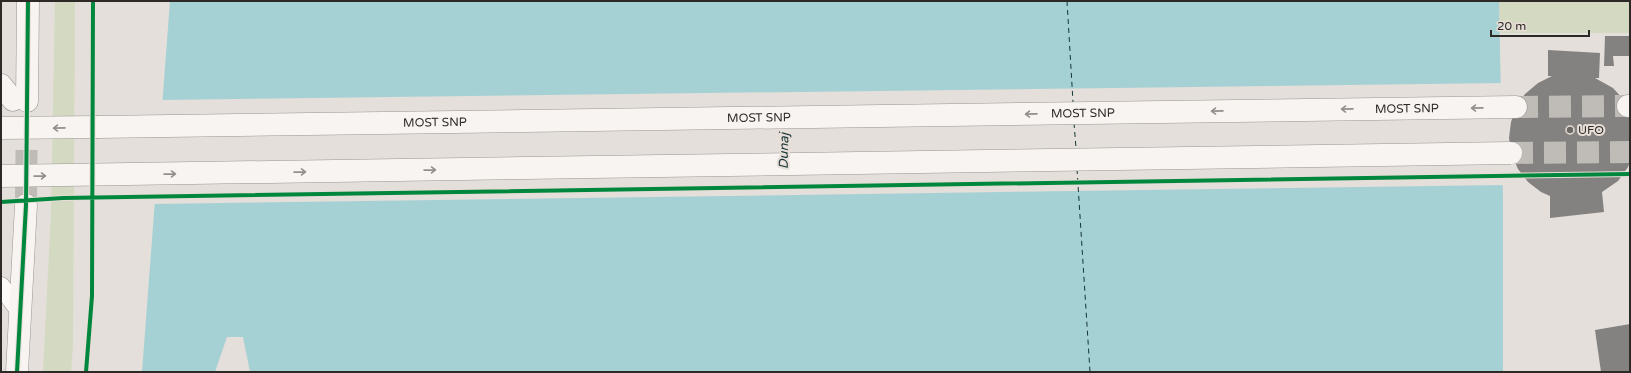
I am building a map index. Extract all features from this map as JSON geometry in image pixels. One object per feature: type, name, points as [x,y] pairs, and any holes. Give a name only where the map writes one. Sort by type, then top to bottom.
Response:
[{"type":"main road","points":[[14,95],[28,1]]},
{"type":"main road","name":"MOST SNP","points":[[1,128],[1516,107]]},
{"type":"main road","points":[[1,176],[1511,153]]},
{"type":"main road","points":[[17,372],[26,205]]},
{"type":"lane","points":[[1,286],[21,313]]},
{"type":"green space","points":[[55,1],[75,1],[73,347],[71,372],[43,372],[51,212]]},
{"type":"green space","points":[[1499,1],[1630,1],[1630,33],[1500,33]]},
{"type":"water","name":"Dunaj","points":[[170,1],[1499,1],[1503,200],[1503,372],[142,372]]},
{"type":"pier","points":[[1503,83],[1505,185],[153,204],[160,100]]},
{"type":"pier","points":[[227,337],[243,337],[250,372],[215,372]]},
{"type":"building","points":[[1605,36],[1630,36],[1630,56],[1613,56],[1614,66],[1604,66]]},
{"type":"building","name":"UFO","points":[[1548,50],[1600,53],[1599,78],[1595,78],[1613,88],[1624,100],[1630,110],[1630,162],[1618,181],[1602,192],[1604,212],[1550,218],[1550,196],[1541,192],[1528,182],[1518,169],[1511,153],[1509,138],[1511,122],[1516,107],[1525,94],[1538,83],[1552,76],[1548,76]]},
{"type":"building","points":[[1630,324],[1630,372],[1601,372],[1595,330]]},
{"type":"ferry route","points":[[1067,1],[1073,102]]},
{"type":"ferry route","points":[[1074,123],[1076,148]]},
{"type":"ferry route","points":[[1077,169],[1090,372]]},
{"type":"tunnel","points":[[26,205],[27,101]]},
{"type":"tunnel","points":[[1516,107],[1628,106]]},
{"type":"tunnel","points":[[1511,153],[1630,152]]},
{"type":"cycle path","points":[[17,372],[26,205],[28,1]]},
{"type":"cycle path","points":[[86,372],[92,296],[93,1]]},
{"type":"cycle path","points":[[1,202],[63,198],[1630,174]]},
{"type":"place","name":"UFO","points":[[1570,130]]}]
